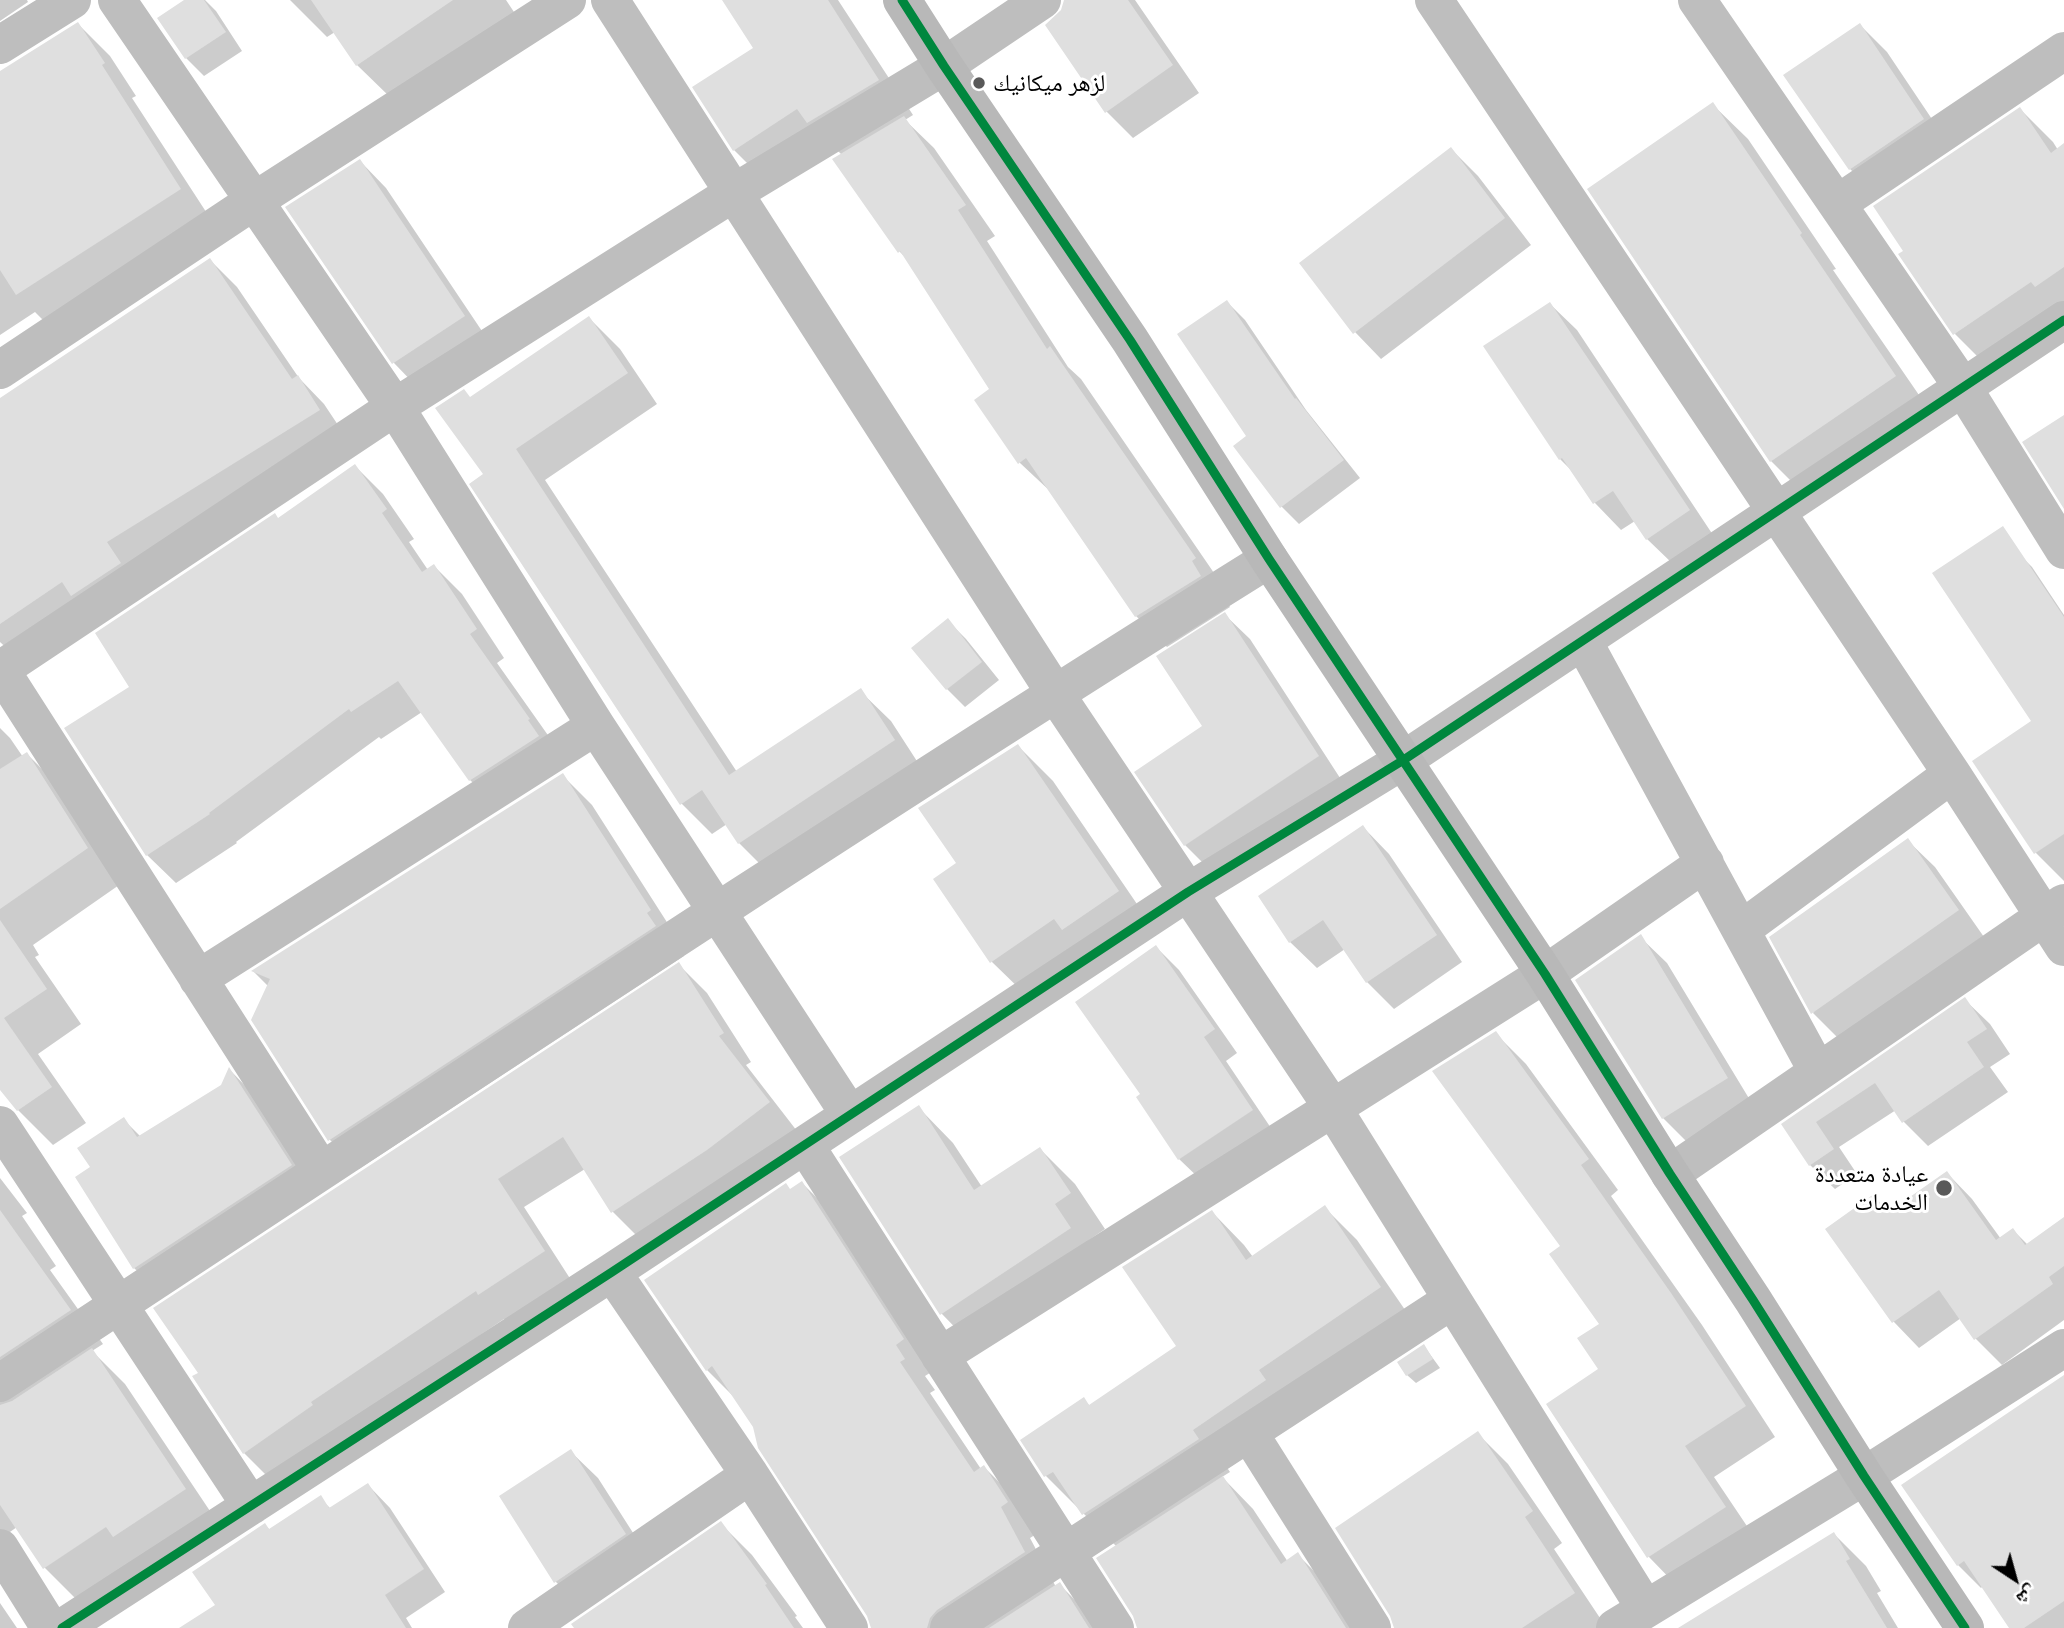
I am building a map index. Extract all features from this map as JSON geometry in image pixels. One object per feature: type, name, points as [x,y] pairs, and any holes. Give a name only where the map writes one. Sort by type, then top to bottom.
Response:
[{"type":"street","points":[[117,0],[395,407],[596,726],[850,1115]]},
{"type":"street","points":[[0,370],[254,201],[567,0]]},
{"type":"street","points":[[610,0],[1055,693],[1332,1107],[1452,1300],[1630,1618],[1864,1476],[2064,1348]]},
{"type":"street","points":[[902,0],[1130,340],[1269,559],[1545,974],[1670,1174],[1965,1628]]},
{"type":"street","points":[[321,1170],[0,670],[395,407],[734,192],[944,66],[1042,0]]},
{"type":"street","points":[[1434,0],[1952,774],[2058,922],[1818,1072],[1670,1174]]},
{"type":"street","points":[[1697,0],[1962,387],[2064,550]]},
{"type":"street","points":[[0,45],[60,3]]},
{"type":"street","points":[[1837,204],[2064,51]]},
{"type":"street","points":[[0,1548],[72,1624],[1188,892],[1402,761],[2064,320]]},
{"type":"street","points":[[0,1384],[321,1170],[717,912],[1055,693],[1269,559]]},
{"type":"street","points":[[1583,640],[1818,1072]]},
{"type":"street","points":[[198,979],[596,726]]},
{"type":"street","points":[[1742,929],[1952,774]]},
{"type":"street","points":[[940,1356],[1545,974],[1705,863]]},
{"type":"street","points":[[0,1125],[251,1506]]},
{"type":"street","points":[[805,1145],[1115,1628]]},
{"type":"street","points":[[612,1272],[750,1475],[849,1628]]},
{"type":"street","points":[[949,1628],[1452,1300]]},
{"type":"street","points":[[1250,1433],[1372,1628]]},
{"type":"street","points":[[527,1628],[575,1615],[750,1475]]},
{"type":"building","points":[[184,0],[204,0],[226,32],[185,59],[157,18]]},
{"type":"building","points":[[311,0],[453,0],[356,66]]},
{"type":"building","points":[[722,0],[828,0],[879,80],[807,123],[797,109],[733,151],[692,87],[753,48]]},
{"type":"building","points":[[1064,0],[1128,0],[1173,65],[1105,113],[1045,25],[1061,10]]},
{"type":"building","points":[[78,22],[105,63],[102,65],[181,189],[16,295],[0,270],[0,71]]},
{"type":"building","points":[[1860,23],[1924,119],[1849,170],[1783,75]]},
{"type":"building","points":[[1713,102],[1896,376],[1770,462],[1587,189]]},
{"type":"building","points":[[2020,107],[2051,153],[2064,143],[2064,267],[2035,287],[2031,282],[1953,335],[1898,254],[1903,251],[1873,206]]},
{"type":"building","points":[[904,116],[966,205],[958,210],[1047,349],[1050,346],[1196,558],[1192,561],[1201,576],[1135,617],[1026,458],[1018,464],[974,400],[989,389],[900,251],[898,253],[832,159]]},
{"type":"building","points":[[1451,147],[1505,218],[1353,334],[1299,263]]},
{"type":"building","points":[[360,159],[465,316],[392,364],[285,207]]},
{"type":"building","points":[[210,258],[292,379],[298,375],[320,410],[107,542],[121,563],[71,596],[62,582],[0,624],[0,398]]},
{"type":"building","points":[[1227,300],[1295,399],[1344,460],[1280,508],[1233,446],[1246,436],[1177,334]]},
{"type":"building","points":[[1550,302],[1690,510],[1646,540],[1613,491],[1593,504],[1562,458],[1559,460],[1483,346]]},
{"type":"building","points":[[589,316],[628,373],[516,449],[729,775],[861,688],[895,740],[738,844],[702,790],[680,805],[469,484],[483,474],[435,408],[464,389],[470,397]]},
{"type":"building","points":[[2064,415],[2064,509],[2022,442]]},
{"type":"building","points":[[355,464],[387,509],[382,513],[422,572],[434,564],[477,629],[470,634],[539,736],[469,781],[398,681],[351,712],[349,709],[210,814],[146,856],[64,728],[129,687],[95,633],[275,513],[278,518]]},
{"type":"building","points":[[2003,526],[2064,617],[2064,834],[2034,854],[1972,761],[2031,721],[1932,573]]},
{"type":"building","points":[[1225,612],[1319,756],[1184,846],[1134,772],[1202,726],[1156,656]]},
{"type":"building","points":[[948,618],[982,662],[946,690],[911,648]]},
{"type":"building","points":[[1018,744],[1119,891],[1062,930],[1054,919],[990,963],[933,879],[956,863],[918,808]]},
{"type":"building","points":[[27,752],[88,848],[0,909],[0,769]]},
{"type":"building","points":[[563,773],[651,910],[647,913],[656,926],[328,1141],[251,1020],[270,979],[251,971]]},
{"type":"building","points":[[1363,825],[1437,935],[1366,983],[1323,920],[1289,943],[1258,896]]},
{"type":"building","points":[[1908,838],[1959,910],[1811,1014],[1769,937]]},
{"type":"building","points":[[0,920],[47,989],[4,1018],[52,1087],[17,1111],[0,1090]]},
{"type":"building","points":[[1641,934],[1728,1078],[1662,1119],[1575,980]]},
{"type":"building","points":[[1156,945],[1215,1029],[1204,1037],[1253,1110],[1178,1160],[1136,1097],[1140,1094],[1075,1002]]},
{"type":"building","points":[[679,962],[724,1033],[719,1036],[770,1102],[707,1150],[611,1213],[563,1137],[498,1179],[545,1251],[478,1295],[476,1291],[311,1402],[313,1405],[243,1454],[192,1376],[198,1373],[153,1308]]},
{"type":"building","points":[[1965,997],[1987,1029],[1967,1042],[1984,1067],[1902,1123],[1875,1083],[1816,1122],[1834,1149],[1809,1166],[1781,1124]]},
{"type":"building","points":[[1496,1031],[1589,1159],[1581,1165],[1746,1406],[1685,1446],[1726,1507],[1647,1558],[1546,1404],[1598,1369],[1577,1338],[1599,1324],[1549,1254],[1560,1246],[1432,1071]]},
{"type":"building","points":[[229,1067],[292,1165],[133,1269],[75,1177],[90,1167],[77,1148],[124,1117],[137,1137],[221,1085]]},
{"type":"building","points":[[919,1105],[974,1190],[1040,1147],[1071,1193],[1055,1204],[1071,1228],[940,1315],[839,1157]]},
{"type":"building","points":[[1947,1171],[1996,1240],[2013,1228],[2025,1245],[2064,1217],[2064,1266],[2049,1277],[2053,1284],[1974,1340],[1939,1290],[1892,1323],[1825,1229],[1874,1194],[1887,1213]]},
{"type":"building","points":[[802,1181],[904,1339],[896,1345],[905,1359],[900,1362],[974,1472],[984,1465],[1008,1502],[1001,1507],[1025,1552],[937,1610],[930,1618],[927,1628],[871,1628],[867,1616],[758,1448],[753,1427],[712,1366],[706,1371],[644,1280],[786,1183],[790,1189]]},
{"type":"building","points":[[1325,1205],[1381,1287],[1259,1370],[1266,1380],[1193,1430],[1199,1439],[1082,1515],[1053,1472],[1044,1477],[1020,1440],[1084,1397],[1089,1405],[1176,1346],[1122,1267],[1212,1210],[1246,1260]]},
{"type":"building","points":[[0,1210],[71,1310],[0,1357]]},
{"type":"building","points":[[1424,1344],[1433,1359],[1406,1376],[1397,1362]]},
{"type":"building","points":[[92,1348],[186,1489],[113,1537],[106,1527],[43,1569],[0,1505],[0,1405],[12,1401]]},
{"type":"building","points":[[2064,1375],[2064,1601],[2024,1628],[2009,1628],[1964,1561],[1957,1566],[1901,1485]]},
{"type":"building","points":[[1478,1431],[1533,1511],[1525,1517],[1575,1593],[1522,1628],[1394,1628],[1390,1616],[1335,1528]]},
{"type":"building","points":[[571,1449],[626,1534],[554,1583],[499,1496]]},
{"type":"building","points":[[1223,1476],[1281,1564],[1298,1552],[1346,1628],[1137,1628],[1133,1616],[1096,1558]]},
{"type":"building","points":[[368,1483],[424,1569],[385,1595],[406,1628],[179,1628],[215,1605],[192,1572],[265,1523],[269,1529],[321,1495],[329,1508]]},
{"type":"building","points":[[721,1521],[767,1584],[765,1585],[794,1628],[574,1628],[571,1624]]},
{"type":"building","points":[[1834,1532],[1850,1559],[1846,1561],[1887,1628],[1678,1628]]},
{"type":"building","points":[[1060,1582],[1089,1628],[989,1628]]},
{"type":"cycle path","points":[[902,0],[1130,340],[1269,559],[1545,974],[1670,1174],[1965,1628]]},
{"type":"cycle path","points":[[62,1628],[612,1272],[1188,892],[1402,761],[2064,320]]},
{"type":"place","name":"لزهر ميكانيك","points":[[979,83]]},
{"type":"place","name":"عيادة متعددة الخدمات","points":[[1944,1188]]}]
